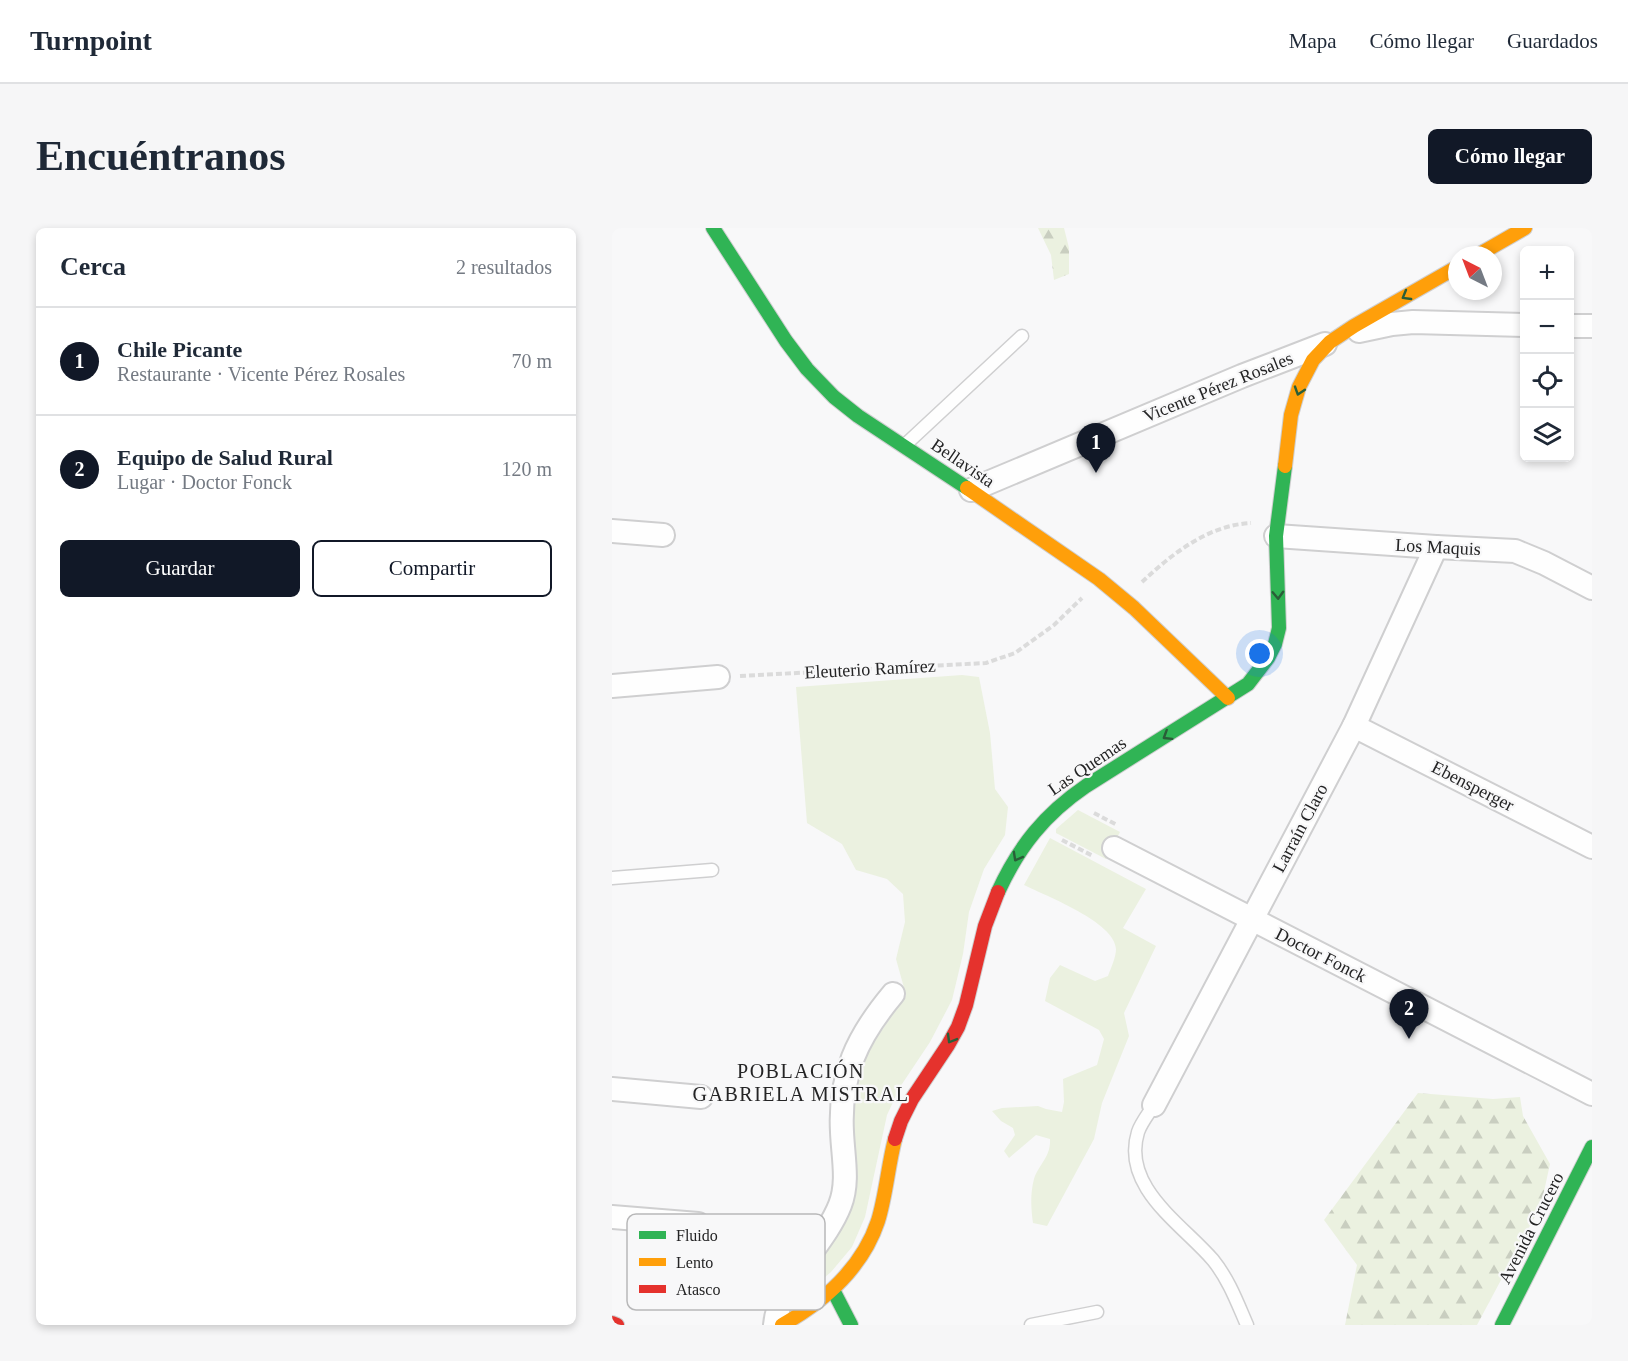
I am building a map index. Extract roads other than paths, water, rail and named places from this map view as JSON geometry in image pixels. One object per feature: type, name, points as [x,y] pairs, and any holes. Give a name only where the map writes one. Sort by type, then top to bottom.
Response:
[{"type":"main road","name":"Bellavista","points":[[713,228],[786,341],[819,382],[845,406],[1099,579],[1228,698]]},
{"type":"main road","points":[[1494,246],[1526,228]]},
{"type":"main road","name":"Vicente Pérez Rosales","points":[[1330,342],[1448,272]]},
{"type":"main road","name":"Las Quemas","points":[[825,1295],[849,1274],[863,1256],[872,1239],[879,1220],[899,1127],[913,1098],[957,1029],[968,997],[981,938],[990,910],[1022,848],[1067,799],[1248,684],[1273,652],[1279,628],[1277,529],[1291,415],[1305,374],[1313,360],[1330,342]]},
{"type":"main road","name":"Avenida Crucero","points":[[1502,1325],[1592,1147]]},
{"type":"main road","points":[[832,1290],[851,1325]]},
{"type":"main road","name":"Las Quemas","points":[[782,1325],[805,1310]]},
{"type":"main road","points":[[612,1323],[617,1325]]},
{"type":"street","points":[[1330,342],[1367,328],[1413,322],[1520,325]]},
{"type":"street","points":[[1574,326],[1592,326]]},
{"type":"street","name":"Vicente Pérez Rosales","points":[[971,490],[1242,376],[1330,342]]},
{"type":"street","name":"Los Maquis","points":[[1277,529],[1436,547],[1515,550],[1592,588]]},
{"type":"street","points":[[612,531],[663,535]]},
{"type":"street","name":"Larraín Claro","points":[[1154,1105],[1354,726],[1436,547]]},
{"type":"street","points":[[612,686],[718,677]]},
{"type":"street","name":"Ebensperger","points":[[1354,726],[1592,847]]},
{"type":"street","name":"Doctor Fonck","points":[[1111,845],[1592,1094]]},
{"type":"street","points":[[825,1231],[839,1207],[844,1190],[842,1129],[844,1094],[849,1065],[874,1016],[893,994]]},
{"type":"street","points":[[612,1089],[701,1097]]},
{"type":"street","points":[[612,1217],[627,1218]]},
{"type":"street","points":[[774,1325],[778,1310]]},
{"type":"lane","points":[[904,446],[1022,336]]},
{"type":"lane","points":[[612,878],[712,870]]},
{"type":"lane","points":[[1154,1105],[1139,1130],[1135,1147],[1139,1170],[1148,1191],[1163,1211],[1211,1258],[1225,1276],[1246,1325]]},
{"type":"lane","points":[[1031,1325],[1097,1312]]},
{"type":"place","name":"Chile Picante","points":[[1096,473]]},
{"type":"place","name":"Equipo de Salud Rural","points":[[1409,1039]]},
{"type":"district","name":"POBLACIÓN GABRIELA MISTRAL","points":[[801,1082]]}]
